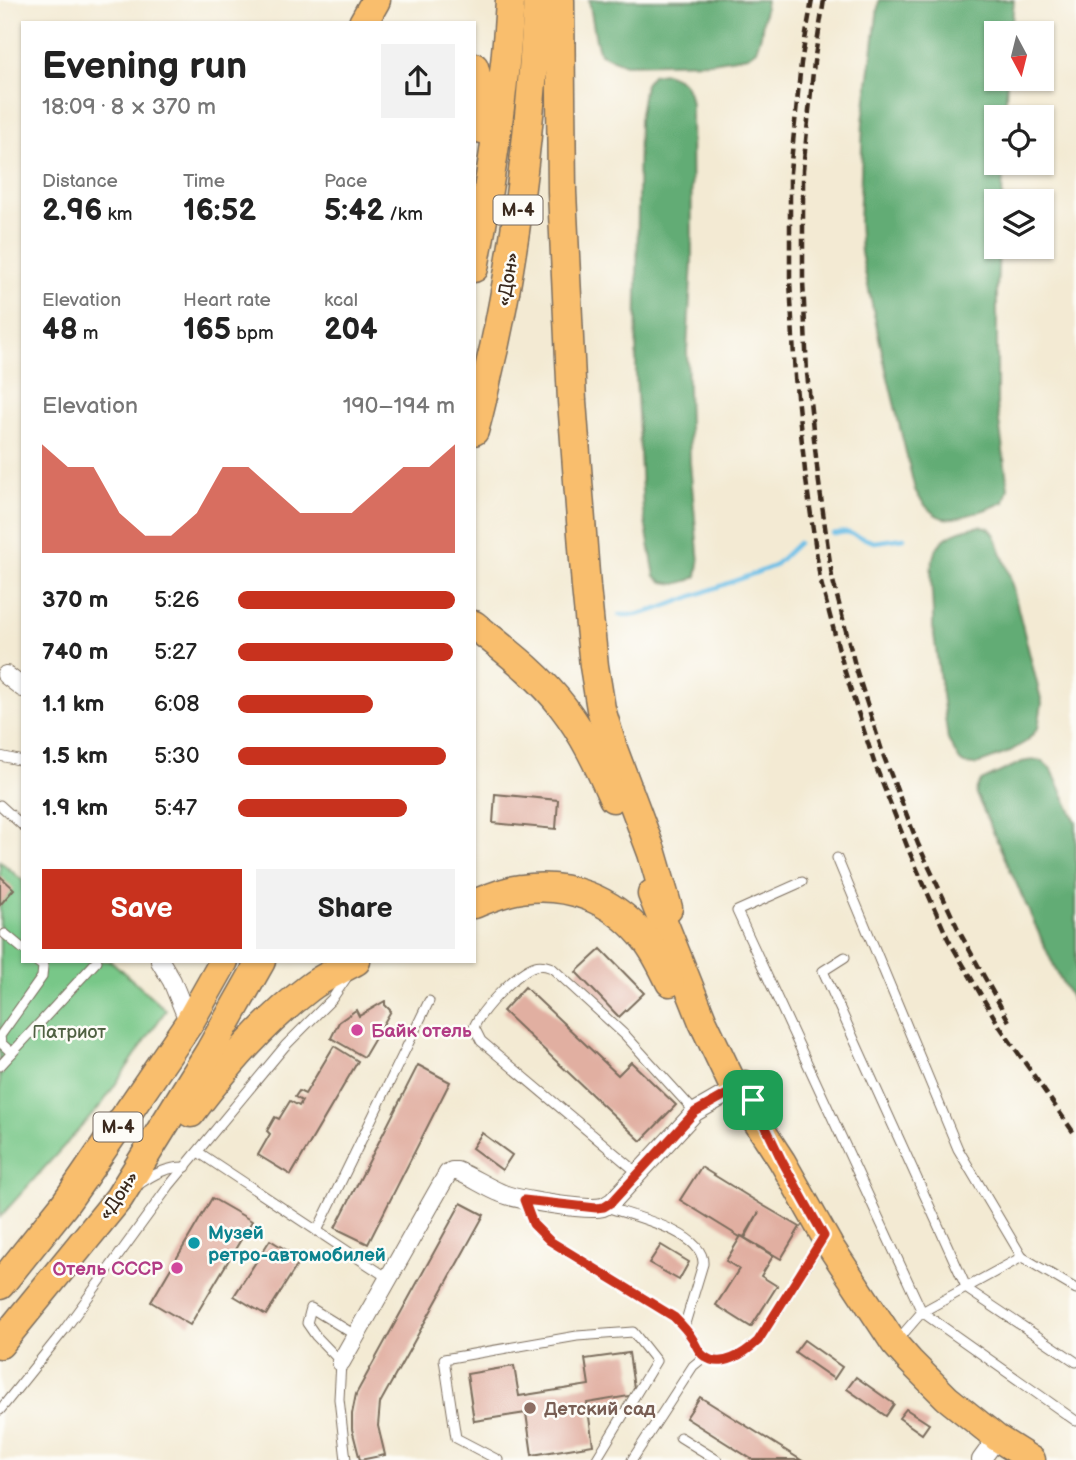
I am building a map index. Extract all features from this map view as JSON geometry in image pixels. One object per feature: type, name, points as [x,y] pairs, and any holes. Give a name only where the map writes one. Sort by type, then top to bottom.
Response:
[{"type":"highway","points":[[364,21],[376,0]]},
{"type":"highway","name":"«Дон»","points":[[476,258],[506,60],[510,0]]},
{"type":"highway","name":"«Дон»","points":[[476,422],[507,286],[513,246],[524,166],[538,0]]},
{"type":"highway","points":[[560,0],[562,192],[571,387],[594,666],[601,709],[613,749],[652,853],[668,908]]},
{"type":"highway","points":[[476,73],[484,106],[476,209],[482,227]]},
{"type":"highway","points":[[476,616],[564,707],[593,754],[620,812],[703,1023],[740,1086]]},
{"type":"highway","points":[[476,626],[499,639],[549,676],[572,701],[601,751],[668,908]]},
{"type":"highway","points":[[476,903],[506,892],[544,887],[574,890],[608,905],[627,919],[649,944],[713,1059],[740,1086]]},
{"type":"highway","name":"«Дон»","points":[[0,1285],[64,1205],[189,1023],[223,963]]},
{"type":"highway","name":"«Дон»","points":[[0,1344],[119,1198],[196,1074],[260,963]]},
{"type":"highway","points":[[119,1198],[148,1168],[228,1065],[250,1041],[277,1014],[312,986],[352,963]]},
{"type":"main road","points":[[668,908],[740,1086],[824,1236],[894,1343],[947,1398],[997,1438],[1031,1460]]},
{"type":"street","points":[[3,674],[21,687]]},
{"type":"street","points":[[161,963],[172,981],[189,1023]]},
{"type":"street","points":[[341,1362],[448,1173],[462,1173],[500,1193],[524,1200],[604,1207],[612,1202],[695,1112],[740,1086]]},
{"type":"street","points":[[981,1460],[997,1438]]},
{"type":"lane","points":[[0,756],[21,761]]},
{"type":"lane","points":[[0,805],[21,824]]},
{"type":"lane","points":[[837,858],[958,1149],[1022,1257],[1076,1289]]},
{"type":"lane","points":[[802,881],[737,911],[922,1311],[1076,1421]]},
{"type":"lane","points":[[5,934],[21,947]]},
{"type":"lane","points":[[845,957],[823,971],[967,1289],[1076,1362]]},
{"type":"lane","points":[[12,1053],[1,1042],[0,1036],[42,977],[43,966],[39,963]]},
{"type":"lane","points":[[0,1066],[95,963]]},
{"type":"lane","points":[[0,1410],[65,1329],[169,1186],[285,1046],[332,999],[355,963]]},
{"type":"lane","points":[[638,1173],[481,1041],[474,1027],[491,1002],[529,969],[537,965],[552,968],[626,1036],[695,1112]]},
{"type":"lane","points":[[317,1231],[429,1001]]},
{"type":"lane","points":[[198,1152],[388,1278]]},
{"type":"lane","points":[[119,1198],[156,1172],[186,1167]]},
{"type":"lane","points":[[524,1200],[533,1224],[550,1241],[674,1317],[704,1357],[713,1360],[730,1359],[758,1341],[824,1236]]},
{"type":"lane","points":[[604,1207],[664,1226],[687,1239],[704,1256],[684,1327]]},
{"type":"lane","points":[[894,1343],[922,1311],[1022,1257]]},
{"type":"lane","points":[[341,1362],[307,1323],[311,1308],[355,1335],[341,1362],[339,1399],[346,1460]]},
{"type":"lane","points":[[498,1460],[456,1438],[444,1359],[577,1336],[633,1332],[656,1361],[596,1460]]},
{"type":"lane","points":[[632,1460],[692,1366],[704,1357]]},
{"type":"lane","points":[[680,1437],[717,1460]]},
{"type":"green space","points":[[589,0],[766,0],[761,35],[756,50],[748,56],[712,62],[625,64],[600,54]]},
{"type":"green space","points":[[879,0],[1014,0],[1012,21],[984,21],[984,91],[1006,91],[1006,105],[984,105],[984,175],[1003,175],[1002,189],[984,189],[984,259],[998,259],[997,406],[1008,488],[1004,502],[957,518],[943,518],[934,514],[915,490],[884,361],[861,253],[859,223],[863,122]]},
{"type":"green space","points":[[665,73],[684,84],[691,105],[692,261],[687,351],[690,463],[699,563],[697,576],[676,584],[663,582],[655,576],[643,511],[636,375],[639,120],[645,84],[652,75]]},
{"type":"green space","points":[[982,526],[989,528],[995,535],[1010,577],[1042,703],[1038,728],[1027,741],[1007,753],[975,765],[960,761],[948,740],[933,627],[931,576],[932,561],[946,538],[960,531]]},
{"type":"green space","points":[[1042,761],[1052,770],[1076,822],[1076,1007],[1055,969],[976,794],[981,781],[1022,762]]},
{"type":"green space","name":"Патриот","points":[[0,861],[21,879],[21,963],[113,963],[166,1010],[102,1104],[0,1217]]},
{"type":"building","points":[[495,794],[558,800],[556,829],[493,823]]},
{"type":"building","points":[[0,876],[14,889],[0,905]]},
{"type":"building","points":[[601,949],[644,993],[619,1017],[576,972]]},
{"type":"building","points":[[525,987],[618,1075],[631,1062],[676,1105],[641,1141],[503,1011]]},
{"type":"building","name":"Байк отель","points":[[385,1001],[391,1011],[364,1057],[331,1038],[339,1022],[356,1010],[359,1016]]},
{"type":"building","points":[[334,1046],[358,1061],[291,1175],[258,1155],[270,1134],[267,1131],[275,1117],[279,1119],[290,1101],[299,1106],[302,1101],[295,1097],[299,1091],[305,1094]]},
{"type":"building","points":[[418,1065],[450,1082],[368,1244],[335,1228]]},
{"type":"building","points":[[482,1133],[512,1155],[502,1170],[472,1148]]},
{"type":"building","points":[[701,1167],[800,1227],[781,1259],[745,1238],[759,1212],[744,1237],[740,1237],[680,1200]]},
{"type":"building","points":[[212,1198],[252,1221],[190,1325],[151,1302]]},
{"type":"building","points":[[461,1203],[484,1215],[380,1403],[378,1426],[385,1455],[360,1460],[352,1429],[356,1394]]},
{"type":"building","points":[[741,1236],[773,1256],[761,1276],[777,1286],[751,1327],[716,1305],[739,1269],[726,1261]]},
{"type":"building","points":[[270,1240],[301,1259],[266,1315],[234,1296]]},
{"type":"building","points":[[661,1245],[689,1262],[679,1280],[649,1263]]},
{"type":"building","points":[[804,1340],[842,1367],[834,1379],[795,1352]]},
{"type":"building","name":"Детский сад","points":[[629,1353],[635,1395],[587,1403],[593,1445],[532,1455],[526,1413],[474,1421],[467,1374],[514,1366],[519,1396],[589,1385],[585,1359]]},
{"type":"building","points":[[856,1377],[894,1404],[886,1416],[847,1389]]},
{"type":"building","points":[[700,1397],[801,1460],[753,1460],[686,1418]]},
{"type":"building","points":[[906,1409],[929,1424],[922,1434],[899,1418]]},
{"type":"waterway","points":[[833,534],[846,532],[874,542],[904,538]]},
{"type":"waterway","points":[[619,615],[636,615],[658,609],[774,566],[798,543]]},
{"type":"railway","points":[[812,0],[801,63],[790,172],[790,281],[795,377],[820,579],[845,672],[874,762],[948,939],[1000,1027],[1076,1136]]},
{"type":"railway","points":[[824,0],[814,62],[803,170],[803,280],[807,373],[832,577],[856,669],[884,757],[918,844],[960,933],[1011,1025]]},
{"type":"place","name":"Байк отель","points":[[357,1030]]},
{"type":"place","name":"Музей ретро-автомобилей","points":[[194,1243]]},
{"type":"place","name":"Отель СССР","points":[[177,1268]]},
{"type":"place","name":"Детский сад","points":[[530,1408]]},
{"type":"route","points":[[745,1084],[753,1100],[782,1161],[824,1236],[758,1341],[730,1359],[713,1360],[704,1357],[674,1317],[540,1233],[528,1214],[524,1200],[604,1207],[612,1202],[695,1112],[745,1084]]}]
